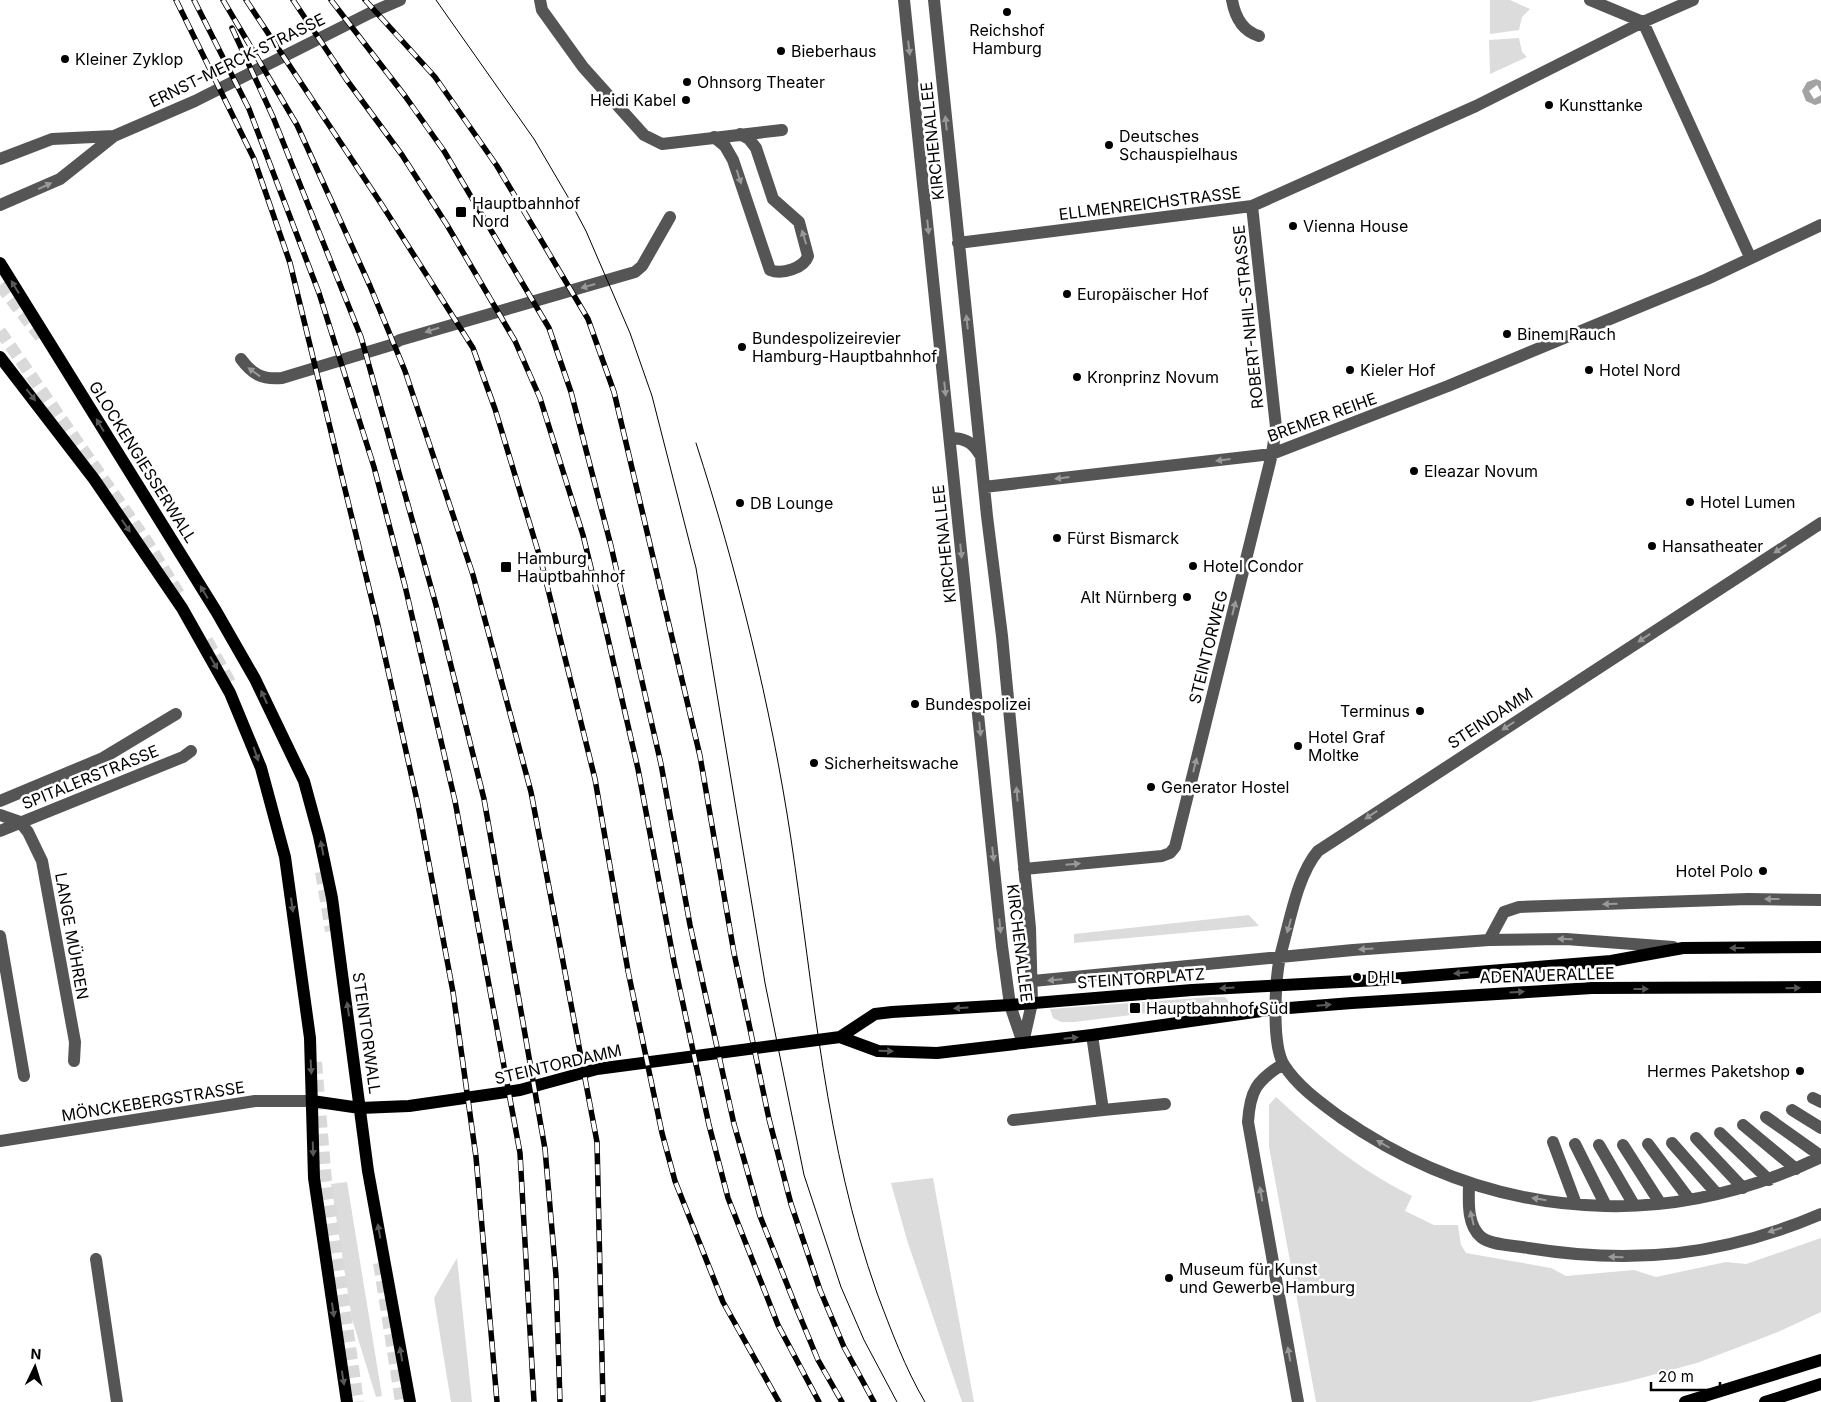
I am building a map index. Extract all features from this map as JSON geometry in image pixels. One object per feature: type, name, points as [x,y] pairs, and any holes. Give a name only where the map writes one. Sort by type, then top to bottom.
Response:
[{"type":"main road","name":"GLOCKENGIESSERWALL","points":[[0,263],[166,528],[256,679]]},
{"type":"main road","points":[[0,357],[94,479],[182,608],[230,693],[261,768],[285,857],[310,1038],[314,1178],[347,1402]]},
{"type":"main road","name":"STEINTORWALL","points":[[256,679],[304,781],[319,836],[332,898],[368,1171],[410,1402]]},
{"type":"main road","name":"ADENAUERALLEE","points":[[1276,986],[1611,961],[1683,948],[1821,947]]},
{"type":"main road","name":"STEINTORPLATZ","points":[[1010,1005],[1192,990],[1276,986]]},
{"type":"main road","name":"ADENAUERALLEE","points":[[1276,1009],[1416,998],[1592,988],[1821,987]]},
{"type":"main road","name":"STEINTORDAMM","points":[[840,1038],[875,1014],[1010,1005]]},
{"type":"main road","points":[[1023,1043],[1276,1009]]},
{"type":"main road","name":"STEINTORDAMM","points":[[312,1101],[360,1108],[409,1106],[520,1090],[597,1069],[840,1038],[878,1051],[957,1052],[1023,1043]]},
{"type":"main road","points":[[1795,1367],[1821,1352]]},
{"type":"main road","points":[[1685,1402],[1821,1360]]},
{"type":"main road","points":[[1765,1402],[1821,1384]]},
{"type":"street","name":"ERNST-MERCK-STRASSE","points":[[0,206],[60,179],[114,136],[195,101],[370,13],[400,0]]},
{"type":"street","points":[[540,0],[542,10],[583,67],[644,135],[662,144],[782,130]]},
{"type":"street","name":"KIRCHENALLEE","points":[[904,0],[1010,1005],[1023,1043]]},
{"type":"street","name":"KIRCHENALLEE","points":[[934,0],[984,487],[1002,636],[1024,868],[1033,982],[1032,1003],[1023,1043]]},
{"type":"street","points":[[1232,0],[1235,14],[1242,25],[1252,34],[1259,36]]},
{"type":"street","points":[[1590,0],[1644,22],[1750,258]]},
{"type":"street","name":"ELLMENREICHSTRASSE","points":[[958,243],[1252,206],[1476,106],[1644,22],[1693,0]]},
{"type":"street","points":[[714,137],[725,146],[734,160],[768,266],[775,272],[804,264],[808,256],[799,222],[773,199],[756,148],[749,139],[740,134]]},
{"type":"street","name":"ERNST-MERCK-STRASSE","points":[[0,158],[52,139],[114,136]]},
{"type":"street","name":"ROBERT-NHIL-STRASSE","points":[[1252,206],[1276,427],[1272,454]]},
{"type":"street","points":[[241,358],[250,371],[258,377],[282,378],[391,345],[400,340],[635,272],[642,266],[670,217]]},
{"type":"street","name":"BREMER REIHE","points":[[984,487],[1272,454],[1448,386],[1707,278],[1821,225]]},
{"type":"street","points":[[950,438],[965,440],[972,444],[981,457]]},
{"type":"street","name":"STEINTORWEG","points":[[1024,868],[1162,856],[1170,853],[1175,847],[1272,454]]},
{"type":"street","name":"STEINDAMM","points":[[1283,1064],[1276,1009],[1279,958],[1307,865],[1318,851],[1821,523]]},
{"type":"street","name":"SPITALERSTRASSE","points":[[0,801],[103,758],[176,714]]},
{"type":"street","name":"SPITALERSTRASSE","points":[[0,831],[183,757],[191,751]]},
{"type":"street","points":[[0,816],[20,822]]},
{"type":"street","name":"LANGE MÜHREN","points":[[20,822],[28,832],[42,861],[75,1042],[74,1061]]},
{"type":"street","points":[[1489,940],[1504,912],[1519,907],[1748,899],[1821,900]]},
{"type":"street","points":[[0,936],[24,1076]]},
{"type":"street","name":"ADENAUERALLEE","points":[[1279,958],[1489,940],[1566,939],[1683,948]]},
{"type":"street","name":"STEINTORPLATZ","points":[[1033,982],[1279,958]]},
{"type":"street","points":[[1092,1035],[1103,1110]]},
{"type":"street","points":[[1298,1402],[1248,1122],[1254,1089],[1261,1080],[1283,1064],[1306,1091],[1362,1132],[1406,1157],[1469,1183],[1502,1193],[1576,1204],[1634,1205],[1717,1194],[1769,1180],[1821,1156],[1766,1117]]},
{"type":"street","name":"MÖNCKEBERGSTRASSE","points":[[0,1141],[255,1101],[312,1101]]},
{"type":"street","points":[[1013,1120],[1165,1104]]},
{"type":"street","points":[[1792,1110],[1821,1128]]},
{"type":"street","points":[[1743,1126],[1796,1169]]},
{"type":"street","points":[[1720,1133],[1769,1180]]},
{"type":"street","points":[[1696,1138],[1743,1188]]},
{"type":"street","points":[[1553,1142],[1576,1204]]},
{"type":"street","points":[[1672,1143],[1717,1194]]},
{"type":"street","points":[[1575,1144],[1606,1206]]},
{"type":"street","points":[[1648,1144],[1690,1199]]},
{"type":"street","points":[[1599,1145],[1634,1205]]},
{"type":"street","points":[[1623,1145],[1660,1203]]},
{"type":"street","points":[[1469,1183],[1472,1222],[1481,1237],[1494,1242],[1552,1252],[1603,1257],[1641,1257],[1710,1249],[1752,1238],[1821,1214]]},
{"type":"street","points":[[96,1258],[117,1402]]},
{"type":"shaded area","points":[[1490,0],[1510,0],[1530,9],[1522,17],[1519,30],[1490,34]]},
{"type":"shaded area","points":[[1519,38],[1522,52],[1527,57],[1490,74],[1489,40]]},
{"type":"shaded area","points":[[1816,79],[1821,81],[1821,92],[1817,85],[1809,91],[1814,99],[1821,95],[1821,103],[1815,105],[1806,101],[1802,91],[1807,82]]},
{"type":"shaded area","points":[[1249,915],[1259,926],[1074,943],[1074,934]]},
{"type":"shaded area","points":[[1225,997],[1230,1003],[1074,1022],[1061,1022],[1053,1018],[1050,1009]]},
{"type":"shaded area","points":[[1276,1097],[1308,1126],[1340,1151],[1412,1196],[1405,1211],[1434,1225],[1458,1225],[1461,1245],[1466,1253],[1551,1268],[1566,1276],[1634,1270],[1656,1277],[1726,1262],[1746,1264],[1821,1238],[1821,1312],[1778,1332],[1697,1363],[1626,1382],[1530,1402],[1316,1402],[1269,1147],[1269,1105]]},
{"type":"shaded area","points":[[933,1178],[974,1402],[962,1402],[907,1240],[891,1183]]},
{"type":"shaded area","points":[[347,1182],[382,1396],[376,1397],[352,1319],[331,1184]]},
{"type":"shaded area","points":[[457,1258],[472,1402],[451,1402],[434,1298]]},
{"type":"tunnel","points":[[0,285],[41,338]]},
{"type":"tunnel","points":[[0,331],[146,540],[181,597]]},
{"type":"tunnel","points":[[207,640],[232,686]]},
{"type":"tunnel","points":[[321,872],[331,931]]},
{"type":"tunnel","points":[[316,1062],[326,1181],[358,1402]]},
{"type":"tunnel","points":[[379,1263],[401,1402]]},
{"type":"tram line","points":[[436,0],[534,139],[568,197],[586,231],[630,333],[652,396],[696,568],[765,983],[804,1175],[841,1287],[864,1340],[897,1402]]},
{"type":"tram line","points":[[696,443],[739,589],[763,689],[783,789],[823,1068],[845,1182],[859,1238],[877,1293],[893,1335],[925,1402]]},
{"type":"railway","points":[[176,0],[254,159],[290,263],[377,621],[418,805],[453,992],[476,1157],[497,1402]]},
{"type":"railway","points":[[194,0],[249,109],[319,293],[374,467],[405,586],[455,801],[520,1153],[534,1402]]},
{"type":"railway","points":[[223,0],[297,125],[370,286],[405,371],[473,575],[531,792],[597,1142],[603,1402]]},
{"type":"railway","points":[[246,0],[382,205],[473,348],[495,409],[541,561],[595,779],[628,971],[662,1133],[675,1181],[723,1302],[779,1402]]},
{"type":"railway","points":[[293,0],[346,79],[402,155],[447,225],[515,341],[540,398],[583,535],[606,630],[638,769],[674,962],[709,1125],[728,1198],[778,1325],[819,1402]]},
{"type":"railway","points":[[331,0],[405,96],[444,151],[549,328],[571,392],[611,546],[661,764],[690,925],[734,1124],[760,1216],[818,1360],[842,1402]]},
{"type":"railway","points":[[365,0],[435,77],[497,166],[588,319],[614,392],[700,756],[734,953],[769,1119],[791,1204],[820,1290],[844,1347],[874,1402]]},
{"type":"railway","points":[[232,28],[273,117],[361,337],[436,605],[484,799],[545,1149],[556,1276],[560,1402]]},
{"type":"place","name":"Reichshof Hamburg","points":[[1007,12]]},
{"type":"place","name":"Bieberhaus","points":[[781,51]]},
{"type":"place","name":"Kleiner Zyklop","points":[[65,59]]},
{"type":"place","name":"Ohnsorg Theater","points":[[687,82]]},
{"type":"place","name":"Heidi Kabel","points":[[686,100]]},
{"type":"place","name":"Kunsttanke","points":[[1549,105]]},
{"type":"place","name":"Deutsches Schauspielhaus","points":[[1109,145]]},
{"type":"place","name":"Hauptbahnhof Nord","points":[[461,212]]},
{"type":"place","name":"Vienna House","points":[[1293,226]]},
{"type":"place","name":"Europäischer Hof","points":[[1067,294]]},
{"type":"place","name":"Binem Rauch","points":[[1507,334]]},
{"type":"place","name":"Bundespolizeirevier Hamburg-Hauptbahnhof","points":[[742,347]]},
{"type":"place","name":"Kieler Hof","points":[[1350,370]]},
{"type":"place","name":"Hotel Nord","points":[[1589,370]]},
{"type":"place","name":"Kronprinz Novum","points":[[1077,377]]},
{"type":"place","name":"Eleazar Novum","points":[[1414,471]]},
{"type":"place","name":"Hotel Lumen","points":[[1690,502]]},
{"type":"place","name":"DB Lounge","points":[[740,503]]},
{"type":"place","name":"Fürst Bismarck","points":[[1057,538]]},
{"type":"place","name":"Hansatheater","points":[[1652,546]]},
{"type":"place","name":"Hotel Condor","points":[[1193,566]]},
{"type":"place","name":"Hamburg Hauptbahnhof","points":[[506,567]]},
{"type":"place","name":"Alt Nürnberg","points":[[1187,597]]},
{"type":"place","name":"Bundespolizei","points":[[915,704]]},
{"type":"place","name":"Terminus","points":[[1420,711]]},
{"type":"place","name":"Hotel Graf Moltke","points":[[1298,746]]},
{"type":"place","name":"Sicherheitswache","points":[[814,763]]},
{"type":"place","name":"Generator Hostel","points":[[1151,787]]},
{"type":"place","name":"Hotel Polo","points":[[1763,871]]},
{"type":"place","name":"DHL","points":[[1357,977]]},
{"type":"place","name":"Hauptbahnhof Süd","points":[[1135,1008]]},
{"type":"place","name":"Hermes Paketshop","points":[[1800,1071]]},
{"type":"place","name":"Museum für Kunst und Gewerbe Hamburg","points":[[1169,1278]]}]
